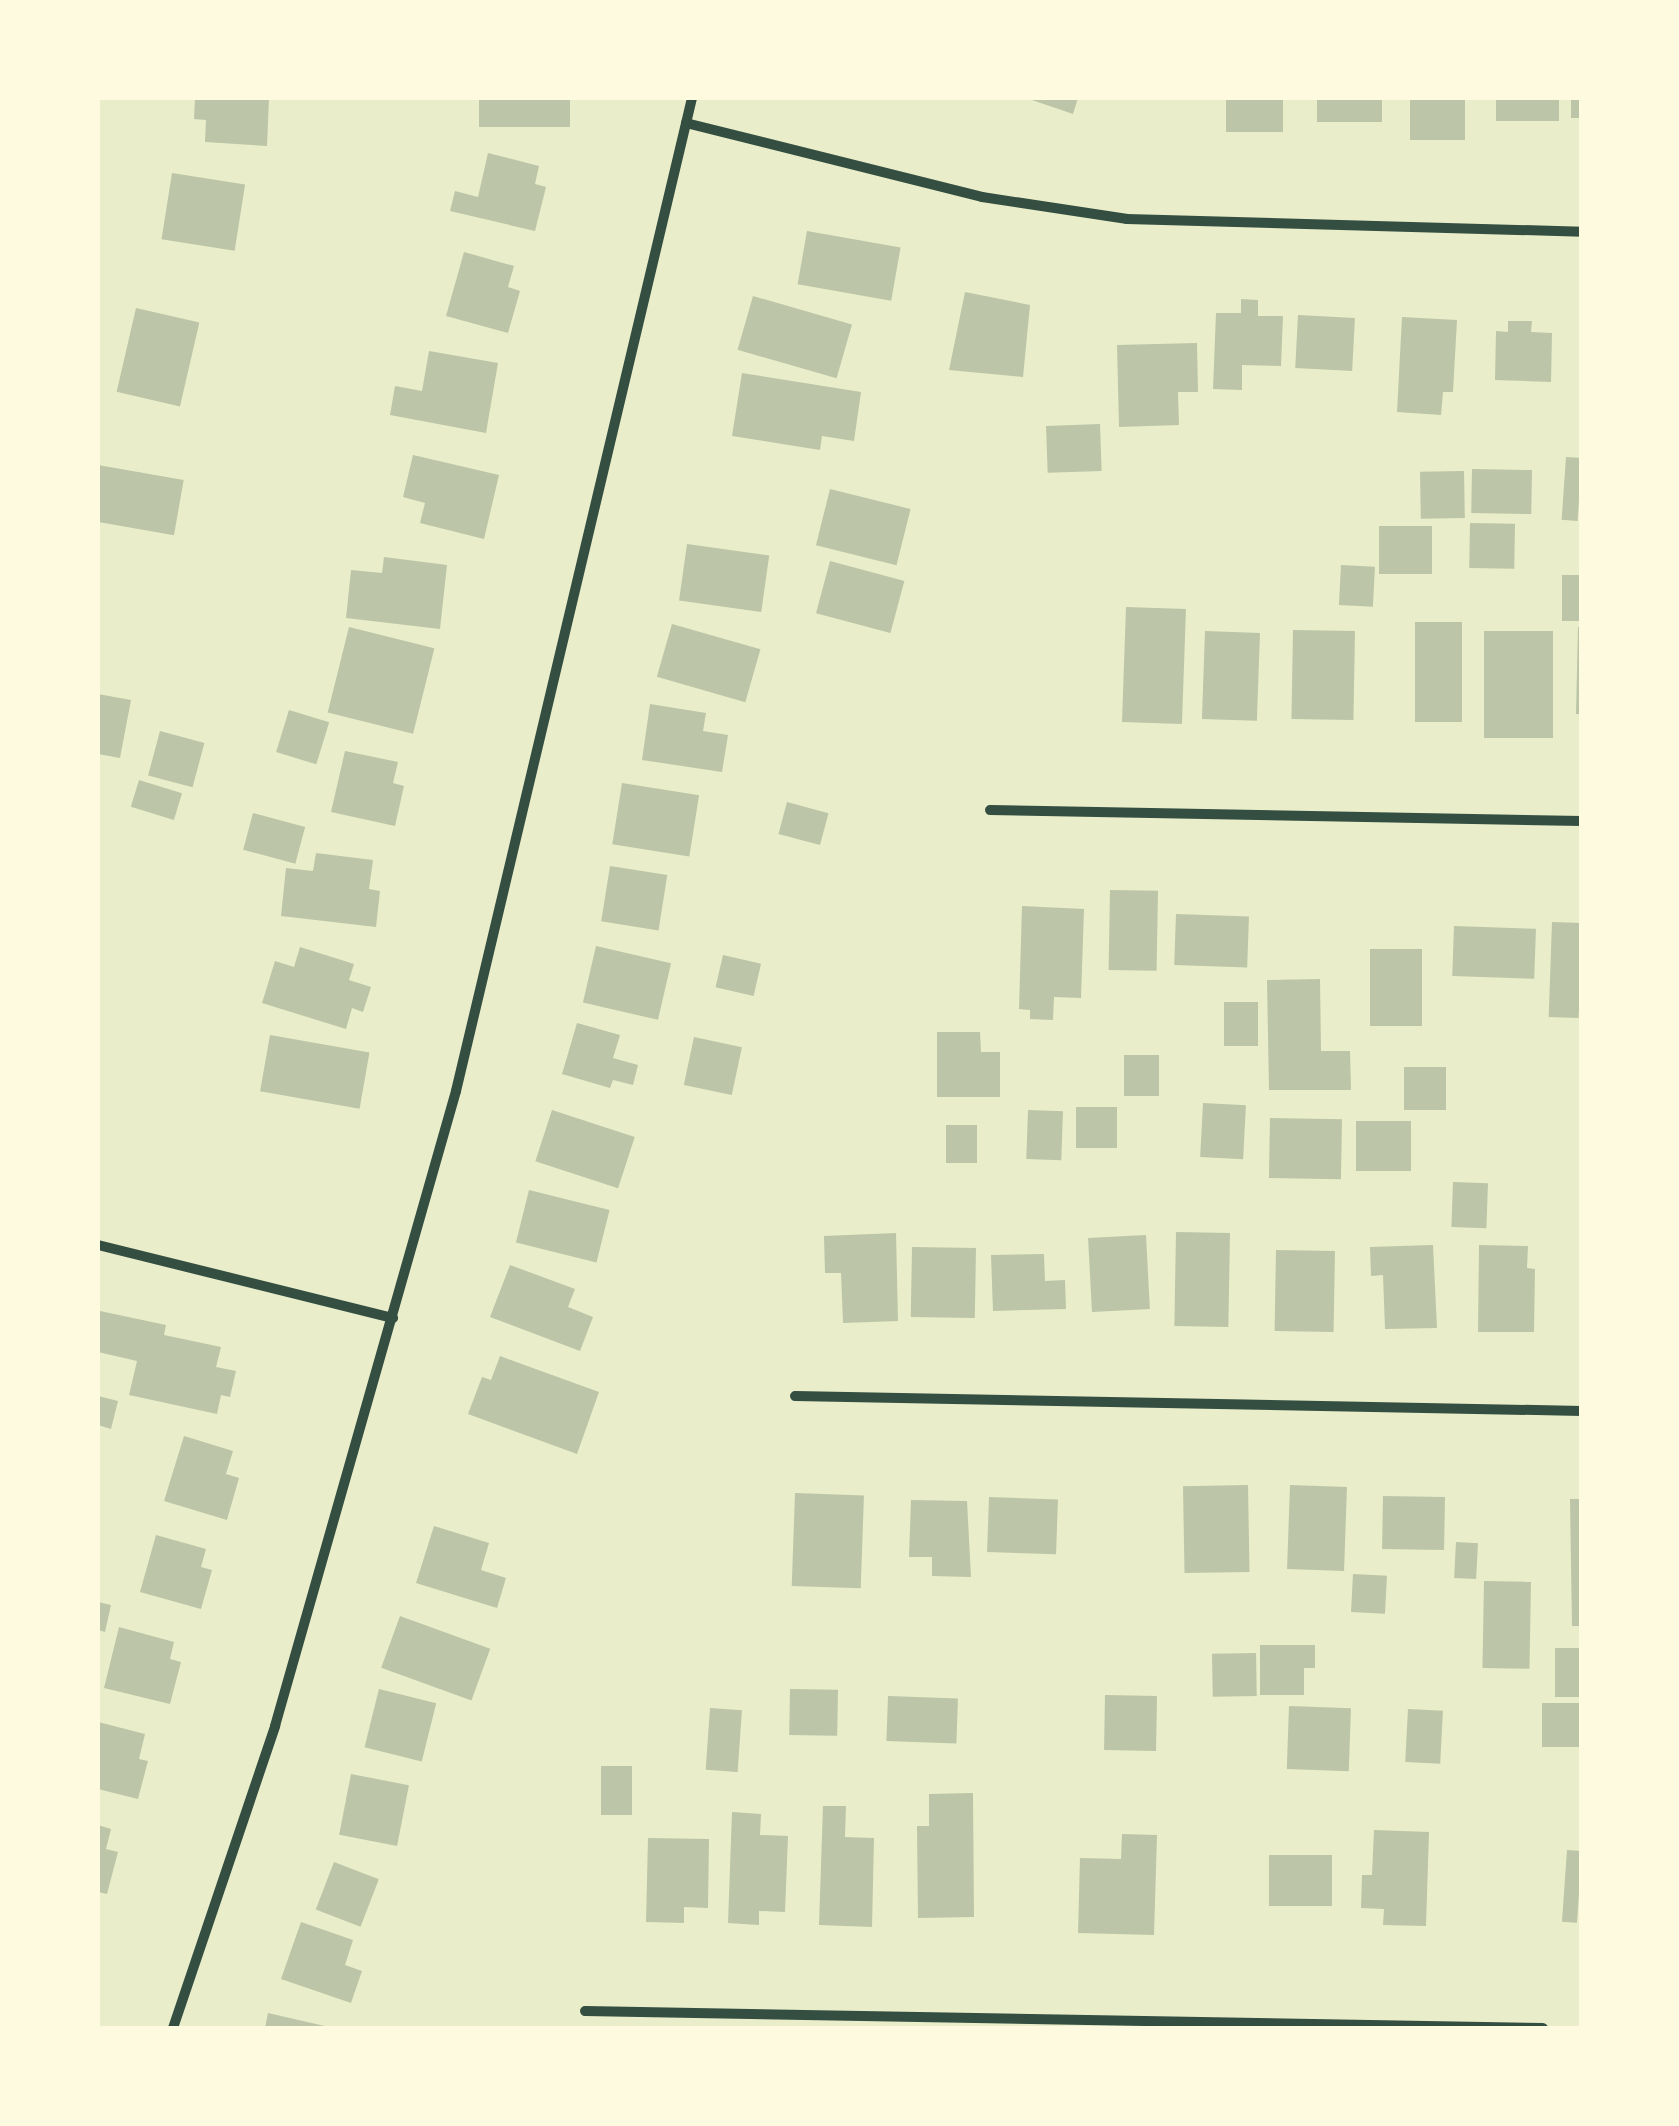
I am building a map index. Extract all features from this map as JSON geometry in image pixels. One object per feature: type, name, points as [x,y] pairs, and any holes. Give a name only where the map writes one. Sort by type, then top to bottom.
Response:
[{"type":"street","points":[[173,2028],[275,1726],[456,1091],[692,98]]},
{"type":"street","points":[[686,124],[982,197],[1127,219],[1582,232]]},
{"type":"street","points":[[990,810],[1582,821]]},
{"type":"street","points":[[98,1244],[393,1318]]},
{"type":"street","points":[[795,1396],[1582,1411]]},
{"type":"street","points":[[585,2011],[1543,2028]]},
{"type":"building","points":[[195,98],[269,98],[267,146],[205,142],[206,120],[194,119]]},
{"type":"building","points":[[479,98],[570,98],[570,127],[479,127]]},
{"type":"building","points":[[1026,98],[1078,98],[1073,114]]},
{"type":"building","points":[[1226,98],[1283,98],[1283,132],[1226,132]]},
{"type":"building","points":[[1317,98],[1382,98],[1382,122],[1317,122]]},
{"type":"building","points":[[1410,98],[1465,98],[1465,140],[1410,140]]},
{"type":"building","points":[[1496,98],[1559,98],[1559,121],[1496,121]]},
{"type":"building","points":[[1571,98],[1582,98],[1582,118],[1571,118]]},
{"type":"building","points":[[488,153],[539,166],[535,184],[546,187],[535,231],[450,211],[455,191],[478,197]]},
{"type":"building","points":[[172,173],[245,185],[235,251],[162,239]]},
{"type":"building","points":[[807,231],[901,247],[891,301],[798,284]]},
{"type":"building","points":[[464,252],[514,266],[508,287],[520,291],[508,333],[446,316]]},
{"type":"building","points":[[965,292],[1030,305],[1023,377],[949,370]]},
{"type":"building","points":[[753,296],[852,324],[837,378],[738,350]]},
{"type":"building","points":[[1241,299],[1258,300],[1258,316],[1283,316],[1281,366],[1242,365],[1242,390],[1213,389],[1216,313],[1241,313]]},
{"type":"building","points":[[136,308],[199,323],[180,406],[117,392]]},
{"type":"building","points":[[1298,315],[1355,318],[1352,371],[1295,368]]},
{"type":"building","points":[[1402,317],[1457,320],[1453,392],[1443,392],[1441,415],[1397,412]]},
{"type":"building","points":[[1508,321],[1532,321],[1531,332],[1552,333],[1551,382],[1495,380],[1496,331],[1508,332]]},
{"type":"building","points":[[1197,343],[1198,392],[1178,392],[1179,425],[1119,427],[1117,345]]},
{"type":"building","points":[[429,351],[498,363],[486,433],[390,415],[395,386],[422,391]]},
{"type":"building","points":[[742,373],[861,392],[854,441],[822,436],[820,450],[732,436]]},
{"type":"building","points":[[1100,424],[1102,471],[1048,473],[1046,426]]},
{"type":"building","points":[[413,455],[499,475],[484,539],[420,523],[425,503],[403,497]]},
{"type":"building","points":[[1566,457],[1582,458],[1578,521],[1562,520]]},
{"type":"building","points":[[98,465],[184,480],[174,535],[98,522]]},
{"type":"building","points":[[1472,469],[1532,470],[1531,514],[1471,513]]},
{"type":"building","points":[[1464,471],[1465,518],[1421,519],[1420,472]]},
{"type":"building","points":[[830,489],[911,509],[897,565],[816,545]]},
{"type":"building","points":[[1470,523],[1515,524],[1514,569],[1469,568]]},
{"type":"building","points":[[1379,526],[1432,526],[1432,574],[1379,574]]},
{"type":"building","points":[[687,544],[769,556],[761,612],[679,600]]},
{"type":"building","points":[[384,557],[447,565],[440,629],[346,618],[351,570],[382,573]]},
{"type":"building","points":[[830,561],[904,581],[890,633],[816,613]]},
{"type":"building","points":[[1341,565],[1375,567],[1373,607],[1339,605]]},
{"type":"building","points":[[1562,575],[1582,575],[1582,621],[1562,621]]},
{"type":"building","points":[[1126,607],[1186,609],[1182,724],[1122,722]]},
{"type":"building","points":[[1415,622],[1462,622],[1462,722],[1415,722]]},
{"type":"building","points":[[672,624],[760,649],[745,702],[657,677]]},
{"type":"building","points":[[349,627],[434,648],[413,734],[328,712]]},
{"type":"building","points":[[1578,627],[1582,627],[1582,714],[1576,714]]},
{"type":"building","points":[[1293,630],[1355,631],[1353,720],[1291,719]]},
{"type":"building","points":[[1205,631],[1260,633],[1257,721],[1202,719]]},
{"type":"building","points":[[1484,631],[1553,631],[1553,738],[1484,738]]},
{"type":"building","points":[[98,694],[131,700],[120,758],[98,754]]},
{"type":"building","points":[[650,704],[706,713],[703,731],[728,735],[722,772],[642,760]]},
{"type":"building","points":[[289,710],[329,722],[316,764],[276,752]]},
{"type":"building","points":[[160,731],[204,743],[193,787],[148,775]]},
{"type":"building","points":[[345,751],[398,762],[393,783],[404,786],[395,826],[331,812]]},
{"type":"building","points":[[139,780],[182,793],[174,820],[131,807]]},
{"type":"building","points":[[622,783],[699,795],[689,856],[612,844]]},
{"type":"building","points":[[787,802],[829,813],[820,845],[778,834]]},
{"type":"building","points":[[253,813],[305,827],[295,864],[243,850]]},
{"type":"building","points":[[316,853],[373,860],[369,889],[380,891],[376,927],[281,916],[286,868],[313,871]]},
{"type":"building","points":[[610,866],[667,875],[659,930],[601,921]]},
{"type":"building","points":[[1110,890],[1158,891],[1157,971],[1109,970]]},
{"type":"building","points":[[1022,906],[1084,909],[1081,998],[1054,997],[1053,1020],[1030,1019],[1030,1010],[1019,1009]]},
{"type":"building","points":[[1176,914],[1249,917],[1247,968],[1174,965]]},
{"type":"building","points":[[1552,922],[1582,923],[1579,1018],[1549,1017]]},
{"type":"building","points":[[1454,926],[1536,929],[1534,979],[1452,976]]},
{"type":"building","points":[[596,946],[671,963],[658,1020],[583,1003]]},
{"type":"building","points":[[300,947],[354,964],[349,980],[371,987],[363,1012],[352,1008],[346,1029],[262,1003],[275,961],[294,967]]},
{"type":"building","points":[[1370,949],[1422,949],[1422,1026],[1370,1026]]},
{"type":"building","points":[[723,955],[761,964],[754,996],[716,987]]},
{"type":"building","points":[[1320,979],[1321,1051],[1350,1051],[1351,1090],[1269,1090],[1267,980]]},
{"type":"building","points":[[1224,1002],[1258,1002],[1258,1046],[1224,1046]]},
{"type":"building","points":[[577,1023],[620,1035],[613,1058],[638,1065],[633,1085],[613,1080],[610,1088],[562,1074]]},
{"type":"building","points":[[937,1032],[980,1032],[981,1052],[1000,1052],[1000,1097],[937,1097]]},
{"type":"building","points":[[270,1035],[369,1053],[360,1109],[260,1091]]},
{"type":"building","points":[[694,1037],[742,1047],[732,1095],[684,1085]]},
{"type":"building","points":[[1124,1055],[1159,1055],[1159,1096],[1124,1096]]},
{"type":"building","points":[[1404,1067],[1446,1067],[1446,1110],[1404,1110]]},
{"type":"building","points":[[1203,1103],[1246,1105],[1243,1159],[1200,1157]]},
{"type":"building","points":[[1076,1107],[1117,1107],[1117,1148],[1076,1148]]},
{"type":"building","points":[[552,1110],[635,1137],[618,1188],[535,1161]]},
{"type":"building","points":[[1028,1110],[1063,1111],[1061,1160],[1026,1159]]},
{"type":"building","points":[[1270,1118],[1342,1119],[1341,1179],[1269,1178]]},
{"type":"building","points":[[1356,1121],[1411,1121],[1411,1171],[1356,1171]]},
{"type":"building","points":[[946,1125],[977,1125],[977,1163],[946,1163]]},
{"type":"building","points":[[1453,1182],[1488,1183],[1486,1228],[1451,1227]]},
{"type":"building","points":[[529,1190],[610,1210],[596,1262],[516,1242]]},
{"type":"building","points":[[1176,1232],[1230,1233],[1228,1327],[1174,1326]]},
{"type":"building","points":[[896,1233],[898,1321],[843,1323],[841,1273],[825,1273],[824,1236]]},
{"type":"building","points":[[1146,1235],[1150,1309],[1092,1312],[1088,1238]]},
{"type":"building","points":[[1433,1245],[1437,1328],[1385,1329],[1383,1275],[1371,1276],[1370,1247]]},
{"type":"building","points":[[1479,1245],[1528,1246],[1527,1268],[1535,1269],[1534,1332],[1478,1332]]},
{"type":"building","points":[[912,1247],[976,1248],[975,1318],[911,1317]]},
{"type":"building","points":[[1276,1250],[1335,1251],[1334,1332],[1275,1331]]},
{"type":"building","points":[[1044,1254],[1045,1281],[1065,1280],[1066,1309],[993,1311],[991,1255]]},
{"type":"building","points":[[510,1265],[575,1289],[568,1307],[593,1317],[580,1351],[490,1317]]},
{"type":"building","points":[[100,1311],[166,1325],[164,1335],[221,1347],[216,1367],[236,1371],[230,1397],[221,1395],[217,1414],[129,1395],[137,1361],[98,1352]]},
{"type":"building","points":[[500,1356],[599,1392],[577,1454],[468,1414],[482,1377],[491,1380]]},
{"type":"building","points":[[98,1396],[118,1401],[111,1429],[98,1425]]},
{"type":"building","points":[[184,1436],[233,1451],[226,1474],[239,1478],[227,1520],[164,1501]]},
{"type":"building","points":[[1248,1485],[1250,1572],[1185,1573],[1183,1486]]},
{"type":"building","points":[[1290,1485],[1347,1487],[1344,1571],[1287,1569]]},
{"type":"building","points":[[795,1493],[864,1495],[861,1588],[792,1586]]},
{"type":"building","points":[[1383,1496],[1445,1497],[1444,1550],[1382,1549]]},
{"type":"building","points":[[989,1497],[1058,1499],[1056,1554],[987,1552]]},
{"type":"building","points":[[1570,1499],[1582,1499],[1582,1626],[1572,1626]]},
{"type":"building","points":[[911,1500],[967,1501],[971,1577],[932,1576],[932,1557],[909,1557]]},
{"type":"building","points":[[434,1526],[489,1543],[481,1570],[506,1578],[497,1608],[416,1583]]},
{"type":"building","points":[[156,1535],[206,1549],[201,1567],[212,1570],[201,1609],[140,1592]]},
{"type":"building","points":[[1456,1542],[1478,1543],[1476,1579],[1454,1578]]},
{"type":"building","points":[[1353,1574],[1387,1576],[1385,1614],[1351,1612]]},
{"type":"building","points":[[1484,1581],[1531,1582],[1529,1669],[1482,1668]]},
{"type":"building","points":[[98,1602],[111,1605],[105,1632],[98,1630]]},
{"type":"building","points":[[400,1616],[490,1649],[471,1701],[381,1668]]},
{"type":"building","points":[[119,1627],[174,1642],[170,1659],[181,1662],[170,1704],[104,1688]]},
{"type":"building","points":[[1260,1645],[1315,1645],[1315,1668],[1304,1668],[1304,1695],[1260,1695]]},
{"type":"building","points":[[1555,1648],[1582,1648],[1582,1697],[1555,1697]]},
{"type":"building","points":[[1256,1653],[1257,1696],[1213,1697],[1212,1654]]},
{"type":"building","points":[[379,1689],[436,1703],[422,1761],[364,1747]]},
{"type":"building","points":[[790,1689],[838,1690],[837,1736],[789,1735]]},
{"type":"building","points":[[1105,1695],[1157,1696],[1156,1751],[1104,1750]]},
{"type":"building","points":[[888,1696],[958,1698],[956,1743],[886,1741]]},
{"type":"building","points":[[1542,1703],[1582,1703],[1582,1747],[1542,1747]]},
{"type":"building","points":[[1289,1706],[1351,1708],[1349,1771],[1287,1769]]},
{"type":"building","points":[[710,1708],[742,1710],[738,1772],[706,1770]]},
{"type":"building","points":[[1408,1709],[1443,1711],[1440,1764],[1405,1762]]},
{"type":"building","points":[[98,1722],[145,1734],[139,1759],[148,1761],[138,1799],[98,1789]]},
{"type":"building","points":[[601,1766],[632,1766],[632,1815],[601,1815]]},
{"type":"building","points":[[351,1774],[409,1785],[397,1846],[339,1835]]},
{"type":"building","points":[[973,1793],[974,1917],[918,1918],[917,1826],[929,1826],[929,1794]]},
{"type":"building","points":[[823,1806],[846,1806],[845,1837],[874,1838],[872,1927],[819,1925]]},
{"type":"building","points":[[732,1812],[761,1814],[760,1835],[788,1836],[785,1912],[759,1911],[759,1925],[728,1923]]},
{"type":"building","points":[[98,1825],[111,1829],[106,1849],[118,1852],[107,1894],[98,1892]]},
{"type":"building","points":[[1374,1830],[1429,1832],[1426,1926],[1383,1925],[1384,1909],[1361,1908],[1362,1875],[1372,1875]]},
{"type":"building","points":[[1122,1834],[1157,1835],[1154,1935],[1078,1933],[1080,1858],[1121,1859]]},
{"type":"building","points":[[648,1838],[709,1839],[708,1908],[684,1907],[684,1923],[646,1922]]},
{"type":"building","points":[[1567,1850],[1582,1851],[1577,1923],[1562,1922]]},
{"type":"building","points":[[1269,1855],[1332,1855],[1332,1906],[1269,1906]]},
{"type":"building","points":[[334,1862],[379,1879],[361,1927],[316,1910]]},
{"type":"building","points":[[301,1922],[353,1940],[345,1965],[362,1971],[351,2003],[281,1979]]},
{"type":"building","points":[[268,2013],[329,2027],[329,2028],[265,2028]]}]
